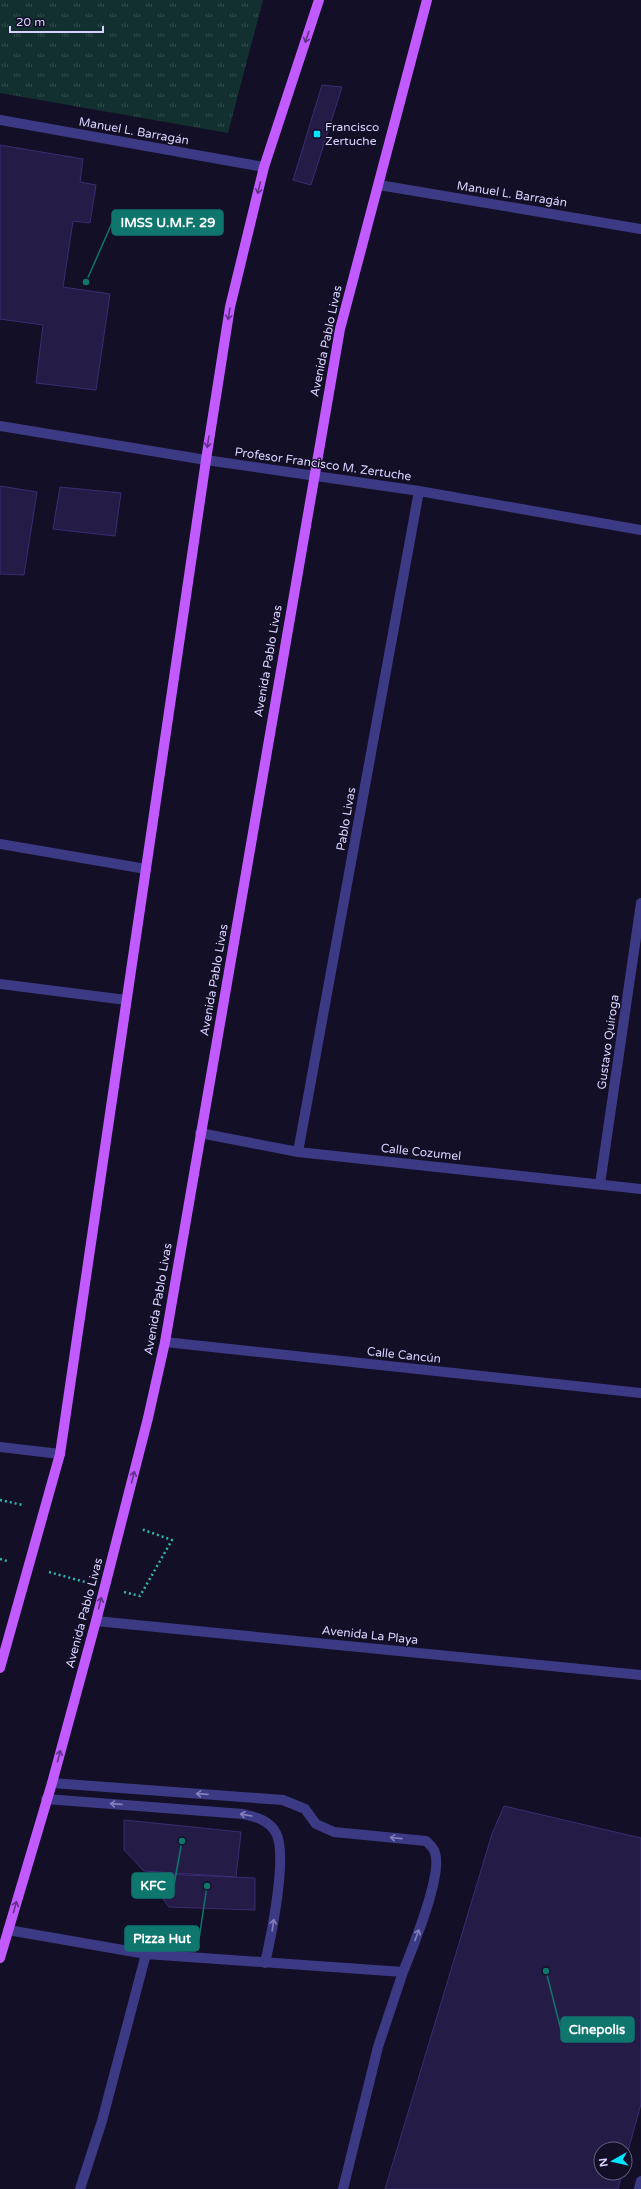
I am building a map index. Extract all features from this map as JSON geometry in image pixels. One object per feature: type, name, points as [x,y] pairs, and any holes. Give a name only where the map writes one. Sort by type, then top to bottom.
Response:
[{"type":"main road","points":[[0,1668],[60,1454],[126,1000],[230,306],[264,167],[319,0]]},
{"type":"main road","name":"Avenida Pablo Livas","points":[[0,1958],[52,1783],[96,1621],[165,1342],[313,477],[340,329],[427,0]]},
{"type":"street","name":"Manuel L. Barragán","points":[[0,120],[264,167]]},
{"type":"street","name":"Manuel L. Barragán","points":[[379,185],[641,228]]},
{"type":"street","name":"Profesor Francisco M. Zertuche","points":[[0,426],[313,477],[419,491],[641,530]]},
{"type":"street","name":"Pablo Livas","points":[[298,1152],[419,491]]},
{"type":"street","points":[[0,844],[146,869]]},
{"type":"street","name":"Gustavo Quiroga","points":[[600,1184],[641,903]]},
{"type":"street","points":[[0,984],[126,1000]]},
{"type":"street","name":"Calle Cozumel","points":[[200,1133],[298,1152],[641,1189]]},
{"type":"street","name":"Calle Cancún","points":[[165,1342],[641,1393]]},
{"type":"street","points":[[0,1447],[60,1454]]},
{"type":"street","name":"Avenida La Playa","points":[[96,1621],[641,1675]]},
{"type":"street","points":[[52,1783],[283,1800],[305,1809],[316,1824],[334,1832],[426,1841],[432,1847],[436,1854],[434,1874],[425,1916],[403,1972],[378,2047],[343,2189]]},
{"type":"street","points":[[46,1799],[243,1814],[264,1820],[277,1834],[280,1861],[276,1900],[265,1963]]},
{"type":"street","points":[[8,1930],[146,1954],[403,1972]]},
{"type":"street","points":[[80,2189],[102,2121],[146,1954]]},
{"type":"street","points":[[639,2189],[641,2181]]},
{"type":"path","points":[[118,1590],[140,1596],[172,1540],[121,1522]]},
{"type":"path","points":[[0,1559],[15,1563]]},
{"type":"path","points":[[44,1571],[89,1583]]},
{"type":"green space","points":[[0,0],[263,0],[228,133],[0,93]]},
{"type":"building","name":"Francisco Zertuche","points":[[322,85],[342,87],[311,185],[293,180]]},
{"type":"building","points":[[0,145],[83,159],[80,182],[96,185],[90,223],[73,221],[63,287],[110,294],[96,390],[36,383],[43,325],[0,319]]},
{"type":"building","points":[[0,486],[37,492],[24,575],[0,574]]},
{"type":"building","points":[[60,487],[121,493],[115,536],[53,529]]},
{"type":"building","points":[[504,1806],[641,1838],[641,2104],[631,2141],[593,2141],[593,2181],[620,2181],[618,2189],[385,2189],[492,1834]]},
{"type":"building","points":[[124,1820],[241,1832],[236,1877],[144,1871],[124,1850]]},
{"type":"building","points":[[162,1874],[255,1878],[255,1910],[169,1907],[159,1894]]},
{"type":"place","name":"Francisco Zertuche","points":[[317,134]]},
{"type":"place","name":"IMSS U.M.F. 29","points":[[86,282]]},
{"type":"place","name":"KFC","points":[[182,1841]]},
{"type":"place","name":"Pizza Hut","points":[[207,1886]]},
{"type":"place","name":"Cinepolis","points":[[546,1971]]}]
